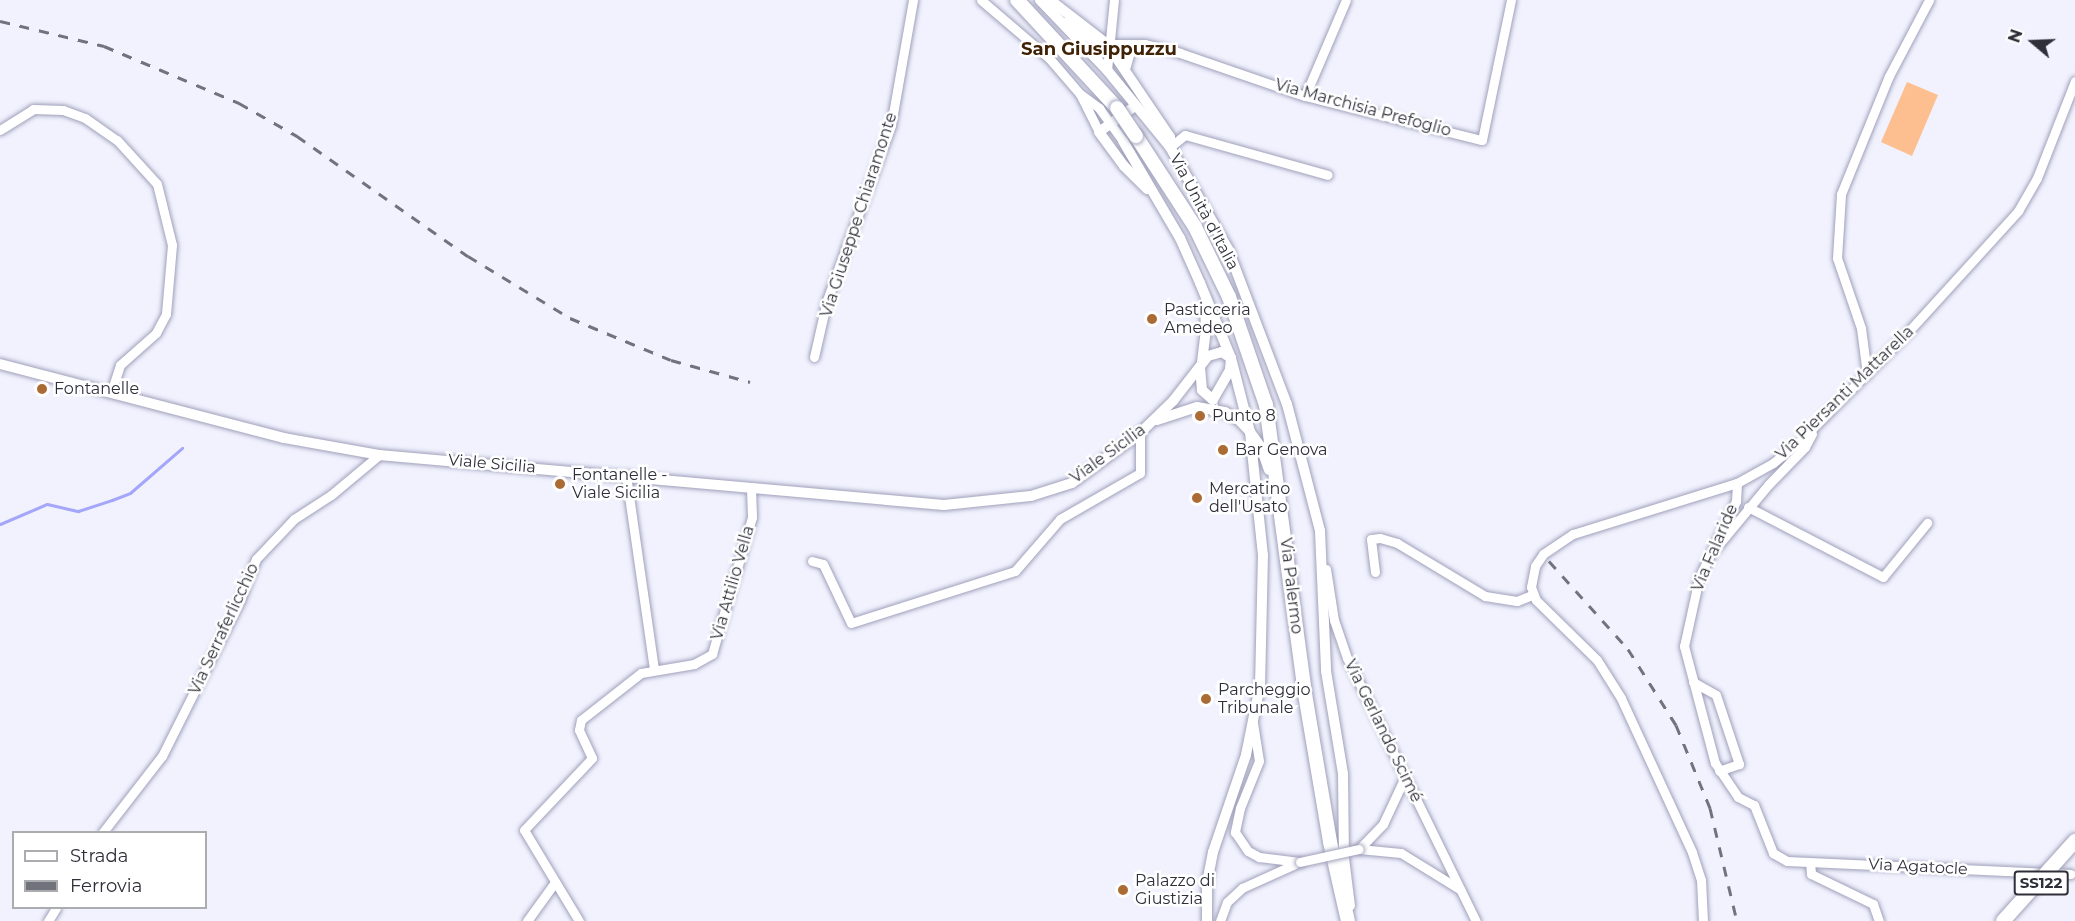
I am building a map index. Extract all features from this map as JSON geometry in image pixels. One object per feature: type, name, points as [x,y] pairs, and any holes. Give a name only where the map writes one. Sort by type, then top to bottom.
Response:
[{"type":"main road","name":"Via Palermo","points":[[1017,0],[1117,108],[1130,138],[1194,227],[1229,297],[1252,358],[1275,456],[1305,694],[1330,842],[1350,921]]},
{"type":"main road","points":[[1305,694],[1307,759],[1338,921]]},
{"type":"main road","name":"SS122","points":[[2003,921],[2075,842]]},
{"type":"street","name":"Via Giuseppe Chiaramonte","points":[[814,357],[827,300],[891,125],[913,0]]},
{"type":"street","points":[[981,0],[1049,58],[1110,124],[1130,138],[1152,192],[1180,238],[1231,358],[1250,432],[1265,601],[1260,686],[1253,723],[1212,852],[1207,883],[1207,921]]},
{"type":"street","points":[[1040,0],[1107,70],[1135,106],[1152,119],[1130,138],[1111,150]]},
{"type":"street","name":"Via Unità d'Italia","points":[[1050,0],[1107,44],[1125,69],[1152,119],[1170,137],[1170,147],[1228,249],[1287,404],[1320,531],[1326,671],[1343,774],[1344,858],[1350,921]]},
{"type":"street","points":[[1107,70],[1107,44],[1114,0]]},
{"type":"street","points":[[1305,96],[1346,0]]},
{"type":"street","name":"Via Marchisia Prefoglio","points":[[1107,44],[1180,52],[1305,96],[1482,140],[1511,0]]},
{"type":"street","points":[[1867,374],[1861,328],[1837,258],[1841,194],[1889,76],[1929,0]]},
{"type":"street","points":[[1058,17],[1099,44],[1107,44]]},
{"type":"street","points":[[1125,69],[1132,45]]},
{"type":"street","name":"Via Piersanti Mattarella","points":[[1532,595],[1538,560],[1550,548],[1573,534],[1737,483],[1783,456],[1815,427],[1951,285],[2025,201],[2075,81]]},
{"type":"street","points":[[1080,94],[1111,150],[1152,192]]},
{"type":"street","points":[[1099,132],[1135,106]]},
{"type":"street","points":[[0,129],[33,109],[63,110],[85,117],[117,140],[158,184],[172,245],[166,314],[156,333],[120,365],[111,392]]},
{"type":"street","points":[[1170,147],[1185,135],[1328,175]]},
{"type":"street","points":[[1951,285],[1959,293]]},
{"type":"street","points":[[1201,288],[1206,330],[1201,366],[1202,390],[1239,420],[1250,432],[1268,460],[1280,543],[1292,588]]},
{"type":"street","points":[[1201,366],[1216,352],[1231,358]]},
{"type":"street","points":[[1151,422],[1197,408],[1213,400],[1225,384],[1231,358]]},
{"type":"street","name":"Viale Sicilia","points":[[0,364],[284,438],[379,455],[626,475],[944,505],[987,503],[1031,496],[1072,483],[1140,433],[1201,366]]},
{"type":"street","points":[[1197,408],[1214,409],[1239,420]]},
{"type":"street","points":[[1708,555],[1748,507],[1806,447],[1815,427]]},
{"type":"street","points":[[812,561],[824,564],[851,623],[1015,572],[1060,519],[1140,473],[1140,433]]},
{"type":"street","name":"Via Serraferlicchio","points":[[104,831],[162,756],[240,600],[256,559],[294,519],[331,495],[379,455]]},
{"type":"street","points":[[626,475],[654,669]]},
{"type":"street","name":"Via Falaride","points":[[1737,483],[1736,501],[1708,555],[1685,632],[1687,663],[1719,771],[1738,797],[1754,805],[1773,853],[1786,861],[1810,862]]},
{"type":"street","name":"Via Attilio Vella","points":[[579,921],[524,831],[592,758],[579,730],[581,720],[641,673],[694,664],[712,654],[752,517],[752,487]]},
{"type":"street","points":[[1748,507],[1883,577],[1927,523]]},
{"type":"street","name":"Via Gerlando Scimé","points":[[1320,531],[1341,639],[1405,777],[1476,921]]},
{"type":"street","points":[[1375,572],[1371,539],[1380,538],[1397,543],[1485,596],[1517,601],[1532,595],[1597,660],[1621,698],[1692,852],[1701,880],[1703,921]]},
{"type":"street","points":[[1693,682],[1716,695],[1739,764],[1719,771]]},
{"type":"street","points":[[1253,723],[1259,761],[1240,808],[1235,832],[1248,851],[1259,857],[1300,862]]},
{"type":"street","points":[[1359,849],[1383,824],[1405,777]]},
{"type":"street","points":[[1220,921],[1227,902],[1242,888],[1300,862],[1359,849],[1401,853],[1463,892]]},
{"type":"street","points":[[1810,862],[1810,874],[1873,904],[1879,921]]},
{"type":"street","name":"Via Agatocle","points":[[1810,862],[2071,874]]},
{"type":"street","points":[[527,921],[555,882]]},
{"type":"shaded area","points":[[1907,82],[1938,95],[1912,156],[1881,142]]},
{"type":"waterway","points":[[0,524],[47,504],[78,511],[130,493],[182,448]]},
{"type":"railway","points":[[0,21],[104,46],[239,103],[297,136],[468,256],[570,318],[671,360],[750,382]]},
{"type":"railway","points":[[1549,561],[1628,649],[1676,725],[1710,808],[1737,921]]},
{"type":"place","name":"Pasticceria Amedeo","points":[[1152,319]]},
{"type":"place","name":"Fontanelle","points":[[42,389]]},
{"type":"place","name":"Punto 8","points":[[1200,416]]},
{"type":"place","name":"Bar Genova","points":[[1223,450]]},
{"type":"place","name":"Fontanelle - Viale Sicilia","points":[[560,484]]},
{"type":"place","name":"Mercatino dell'Usato","points":[[1197,498]]},
{"type":"place","name":"Parcheggio Tribunale","points":[[1206,699]]},
{"type":"place","name":"Palazzo di Giustizia","points":[[1123,890]]},
{"type":"district","name":"San Giusippuzzu","points":[[1099,49]]}]
